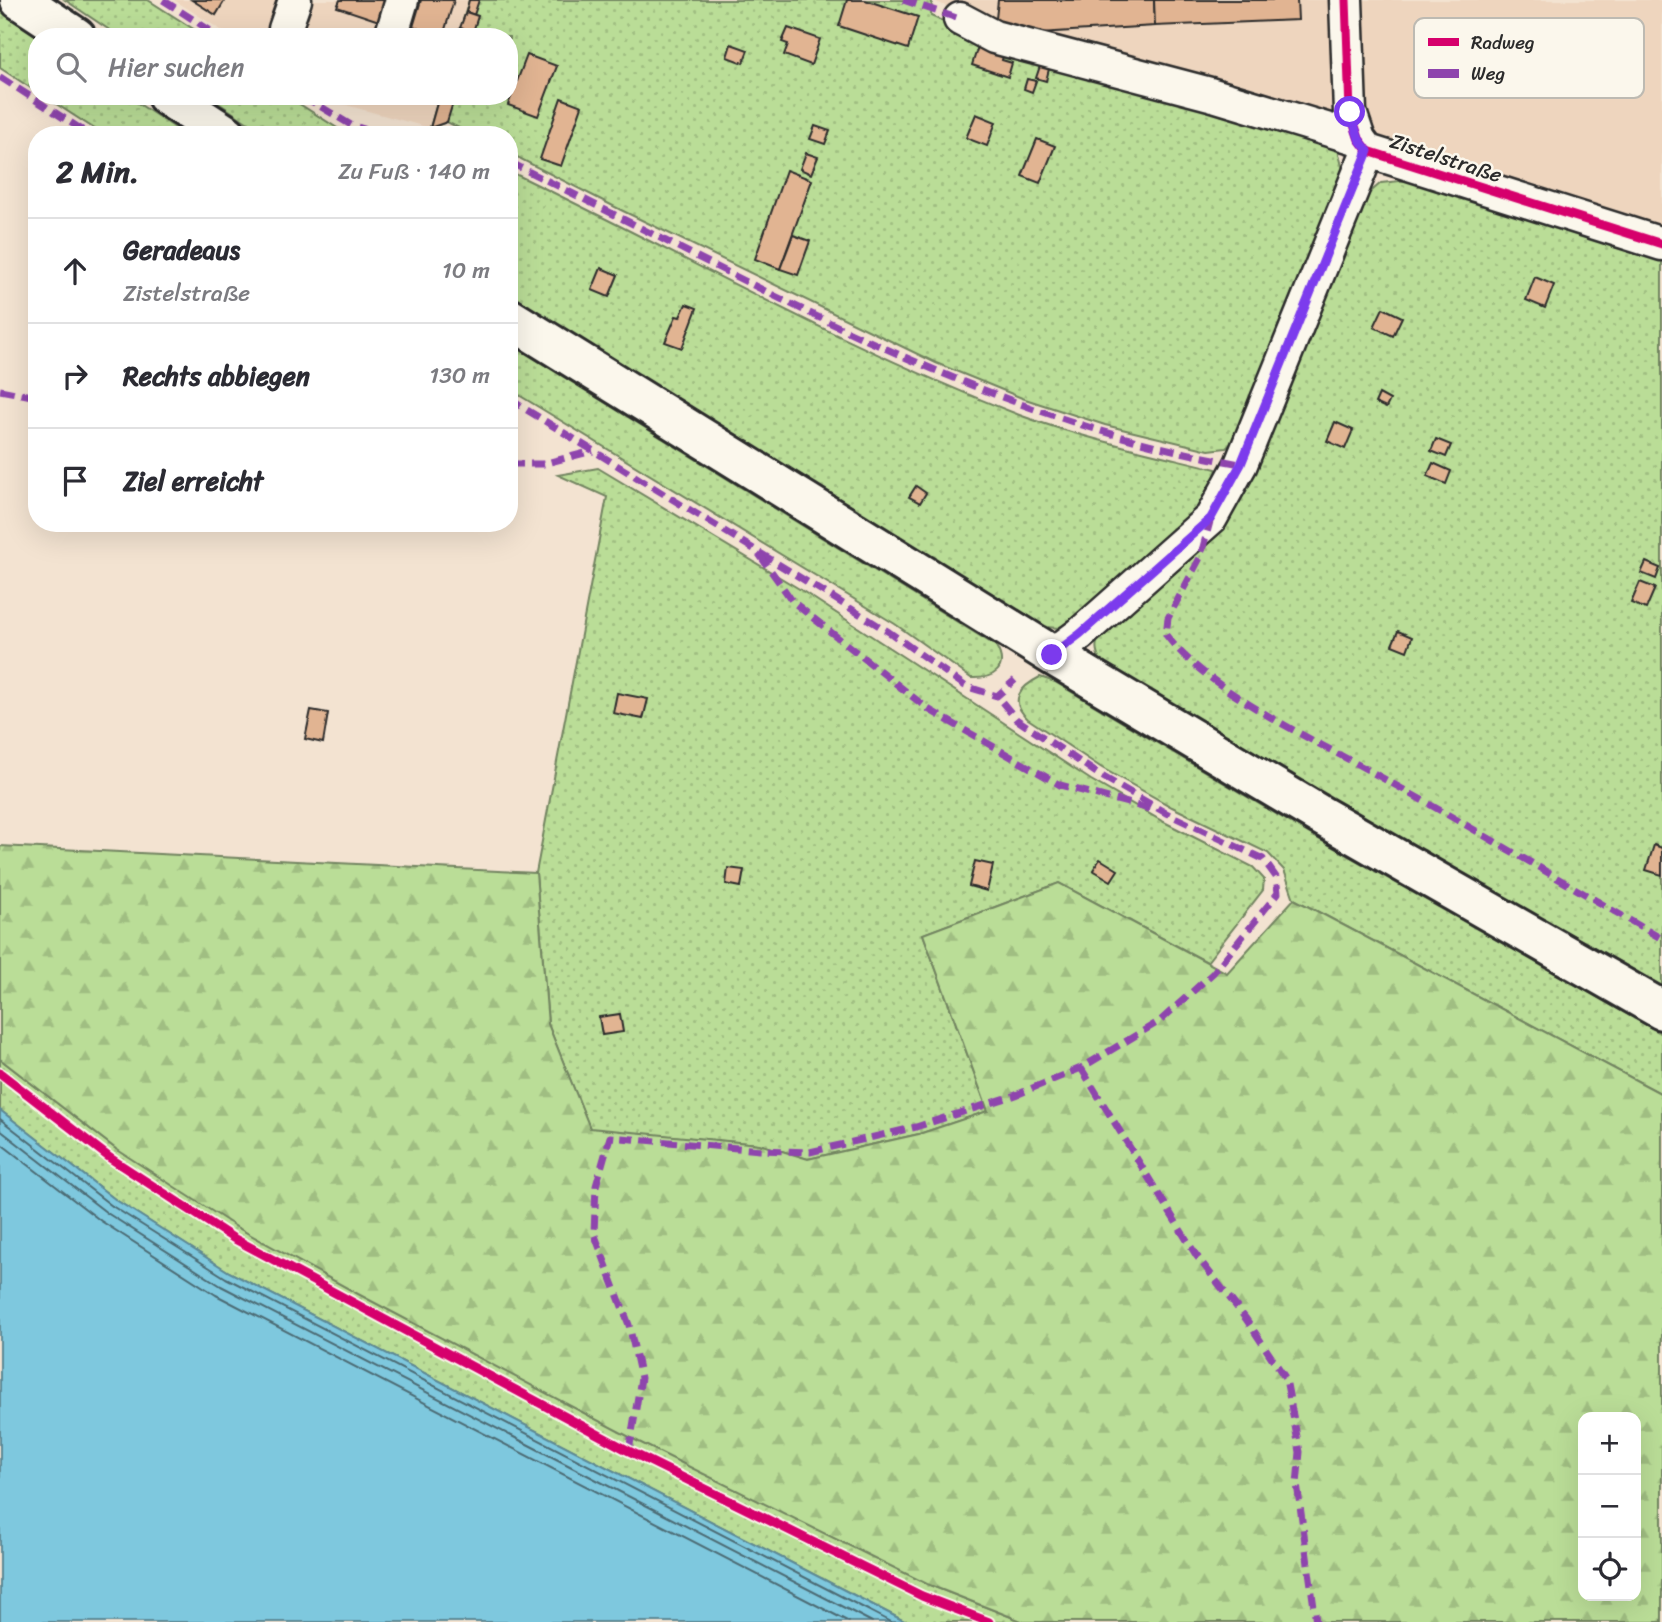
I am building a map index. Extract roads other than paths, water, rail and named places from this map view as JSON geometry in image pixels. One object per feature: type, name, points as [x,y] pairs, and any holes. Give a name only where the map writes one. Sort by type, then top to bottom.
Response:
[{"type":"highway","points":[[20,0],[62,28]]},
{"type":"highway","points":[[181,105],[213,126]]},
{"type":"highway","points":[[518,324],[1052,655],[1320,815],[1662,1010]]},
{"type":"street","points":[[285,28],[295,0]]},
{"type":"street","points":[[394,28],[402,0]]},
{"type":"street","name":"Zistelstraße","points":[[1346,0],[1350,112],[1363,145],[1662,244]]},
{"type":"street","points":[[961,19],[994,37],[1210,94],[1363,145],[1241,464],[1211,518],[1080,634],[1052,655]]},
{"type":"water","points":[[0,1110],[116,1200],[229,1272],[906,1622],[0,1622]]}]
